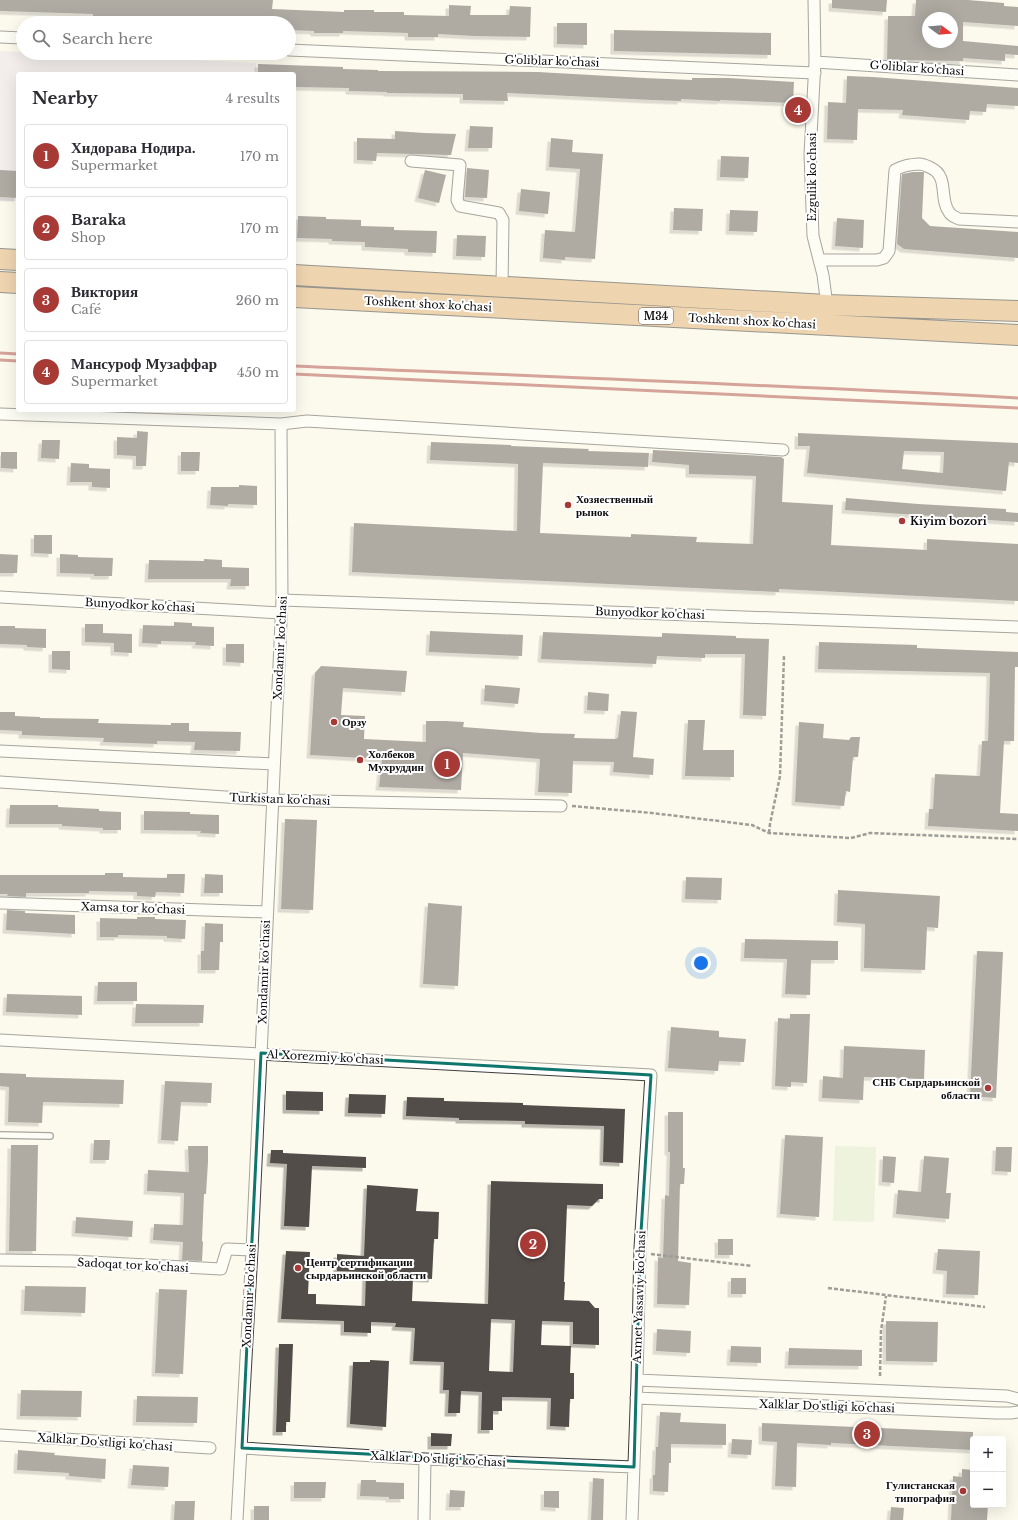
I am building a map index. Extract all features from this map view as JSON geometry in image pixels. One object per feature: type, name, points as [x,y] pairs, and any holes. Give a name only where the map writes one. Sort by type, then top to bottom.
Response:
[{"type":"highway","points":[[0,259],[16,260]]},
{"type":"highway","name":"Toshkent shox ko'chasi","points":[[296,274],[827,305],[1018,312]]},
{"type":"highway","points":[[0,282],[16,283]]},
{"type":"highway","name":"Toshkent shox ko'chasi","points":[[296,297],[1018,335]]},
{"type":"street","name":"Ezgulik ko'chasi","points":[[814,0],[815,67],[810,154],[813,236],[823,275],[827,305]]},
{"type":"street","points":[[0,37],[16,38]]},
{"type":"street","name":"G'oliblar ko'chasi","points":[[296,50],[1018,75]]},
{"type":"street","points":[[411,160],[460,165],[457,200],[460,206],[499,213],[503,220],[502,286]]},
{"type":"street","points":[[819,260],[877,260],[884,258],[889,251],[895,170],[904,165],[923,164],[936,170],[943,184],[948,212],[953,216],[959,219],[1018,222]]},
{"type":"street","points":[[0,414],[281,424],[307,421],[783,450]]},
{"type":"street","name":"Xondamir ko'chasi","points":[[237,1520],[252,1250],[282,600],[281,424]]},
{"type":"street","name":"Bunyodkor ko'chasi","points":[[0,597],[281,613]]},
{"type":"street","name":"Bunyodkor ko'chasi","points":[[282,600],[1018,627]]},
{"type":"street","points":[[0,751],[274,764]]},
{"type":"street","name":"Turkistan ko'chasi","points":[[0,782],[272,800],[561,806]]},
{"type":"street","name":"Xamsa tor ko'chasi","points":[[0,903],[267,912]]},
{"type":"street","name":"Al Xorezmiy ko'chasi","points":[[0,1040],[651,1075]]},
{"type":"street","name":"Axmet Yassaviy ko'chasi","points":[[632,1520],[640,1252],[651,1075]]},
{"type":"street","name":"Sadoqat tor ko'chasi","points":[[0,1260],[72,1261],[221,1269],[227,1249],[252,1250]]},
{"type":"street","name":"Xalklar Do'stligi ko'chasi","points":[[637,1380],[1007,1396],[1018,1399]]},
{"type":"street","name":"Xalklar Do'stligi ko'chasi","points":[[636,1398],[996,1413],[1018,1412]]},
{"type":"street","name":"Xalklar Do'stligi ko'chasi","points":[[0,1435],[210,1448]]},
{"type":"street","name":"Xalklar Do'stligi ko'chasi","points":[[242,1448],[425,1459],[634,1466]]},
{"type":"street","points":[[424,1520],[425,1459]]},
{"type":"lane","points":[[0,1135],[50,1136]]},
{"type":"path","points":[[769,833],[780,776],[784,656]]},
{"type":"path","points":[[561,806],[652,813],[752,825],[769,833],[850,838],[870,832],[1018,839]]},
{"type":"path","points":[[640,1252],[752,1266]]},
{"type":"path","points":[[828,1288],[985,1307]]},
{"type":"path","points":[[880,1376],[881,1331],[886,1296]]},
{"type":"highlighted area","points":[[261,1053],[651,1075],[640,1248],[634,1467],[242,1448]]},
{"type":"shaded area","points":[[0,51],[16,52],[16,60],[193,60],[256,63],[256,72],[16,72],[16,201],[0,201]]},
{"type":"green space","points":[[835,1146],[876,1147],[874,1222],[833,1221]]},
{"type":"building","points":[[0,0],[273,0],[272,9],[344,12],[344,10],[374,10],[374,12],[404,12],[404,15],[449,16],[449,5],[471,6],[470,15],[509,15],[510,6],[531,7],[530,37],[438,34],[438,37],[408,37],[408,33],[343,31],[343,33],[314,33],[314,31],[296,30],[296,16],[93,16],[93,14],[0,11]]},
{"type":"building","points":[[832,0],[887,0],[886,12],[832,8]]},
{"type":"building","points":[[916,0],[968,0],[1004,3],[1004,6],[1018,7],[1018,26],[963,22],[963,41],[1018,46],[1018,55],[1005,54],[1005,61],[963,58],[963,61],[887,60],[888,16],[915,16]]},
{"type":"building","points":[[557,23],[587,23],[587,45],[557,44]]},
{"type":"building","points":[[614,30],[771,33],[771,55],[614,51]]},
{"type":"building","points":[[258,64],[343,67],[343,69],[378,71],[538,72],[692,80],[692,78],[728,78],[794,82],[793,103],[681,99],[681,101],[652,100],[507,93],[508,101],[463,100],[463,94],[387,93],[349,91],[349,88],[296,87],[296,72],[258,72]]},
{"type":"building","points":[[847,76],[1018,88],[1018,106],[987,104],[986,112],[970,111],[969,120],[902,115],[903,110],[858,109],[857,140],[827,139],[828,102],[846,103]]},
{"type":"building","points":[[470,126],[493,127],[492,148],[468,148]]},
{"type":"building","points":[[395,131],[456,134],[451,155],[377,153],[376,161],[357,160],[357,138],[395,139]]},
{"type":"building","points":[[551,138],[573,140],[572,152],[603,154],[595,259],[565,257],[565,260],[543,258],[545,230],[575,232],[580,169],[549,167]]},
{"type":"building","points":[[721,156],[749,157],[748,178],[720,177]]},
{"type":"building","points":[[467,168],[489,170],[487,198],[465,197]]},
{"type":"building","points":[[0,170],[16,171],[16,198],[0,197]]},
{"type":"building","points":[[425,170],[446,175],[439,203],[418,198]]},
{"type":"building","points":[[924,172],[922,218],[930,226],[1018,232],[1018,258],[904,249],[897,244],[902,174]]},
{"type":"building","points":[[521,189],[550,192],[548,214],[519,211]]},
{"type":"building","points":[[674,208],[703,209],[702,231],[673,230]]},
{"type":"building","points":[[730,210],[758,211],[757,232],[729,231]]},
{"type":"building","points":[[298,216],[326,217],[326,219],[361,220],[361,226],[394,227],[394,230],[437,231],[436,253],[408,252],[408,249],[365,247],[365,242],[297,238]]},
{"type":"building","points":[[837,218],[864,220],[863,248],[835,246]]},
{"type":"building","points":[[457,235],[486,236],[485,257],[456,256]]},
{"type":"building","points":[[137,431],[148,432],[146,466],[136,466],[136,456],[117,455],[117,437],[137,438]]},
{"type":"building","points":[[798,433],[1018,443],[1018,463],[1009,462],[1006,491],[807,473],[810,446],[798,446]],"holes":[[[904,451],[944,452],[943,473],[902,469]]]},
{"type":"building","points":[[42,440],[60,440],[59,459],[41,458]]},
{"type":"building","points":[[431,442],[649,453],[648,467],[543,463],[540,533],[631,537],[631,534],[697,537],[696,542],[753,544],[756,476],[689,474],[689,465],[652,462],[653,450],[781,457],[784,459],[782,502],[833,505],[831,545],[927,550],[927,539],[1018,544],[1018,601],[779,589],[779,592],[352,572],[354,523],[517,531],[518,464],[430,460]]},
{"type":"building","points":[[1,452],[17,452],[17,469],[1,468]]},
{"type":"building","points":[[181,452],[200,452],[199,471],[181,471]]},
{"type":"building","points":[[71,463],[89,464],[89,468],[110,469],[110,488],[92,487],[92,482],[70,482]]},
{"type":"building","points":[[239,485],[257,486],[257,505],[210,505],[211,487],[239,487]]},
{"type":"building","points":[[846,498],[1006,509],[1006,512],[1018,513],[1018,522],[845,510]]},
{"type":"building","points":[[34,535],[52,535],[52,554],[34,553]]},
{"type":"building","points":[[0,554],[18,555],[17,573],[0,573]]},
{"type":"building","points":[[60,554],[78,555],[78,557],[113,558],[112,576],[60,573]]},
{"type":"building","points":[[204,559],[222,560],[222,567],[249,568],[249,586],[230,586],[231,579],[148,579],[149,560],[204,561]]},
{"type":"building","points":[[174,622],[192,623],[192,626],[214,627],[214,646],[195,645],[196,642],[161,641],[161,644],[142,643],[143,625],[174,626]]},
{"type":"building","points":[[85,624],[103,624],[103,633],[132,634],[132,653],[114,652],[114,643],[85,642]]},
{"type":"building","points":[[0,626],[46,629],[46,648],[27,647],[27,645],[0,644]]},
{"type":"building","points":[[430,631],[523,635],[522,656],[429,652]]},
{"type":"building","points":[[543,632],[662,637],[662,633],[769,639],[766,716],[743,715],[745,654],[705,654],[705,658],[657,656],[656,664],[541,659]]},
{"type":"building","points":[[819,642],[917,645],[917,648],[1018,652],[1018,667],[1015,667],[1014,741],[1004,741],[1000,813],[1018,814],[1018,831],[928,826],[929,809],[933,809],[935,774],[980,776],[982,741],[988,741],[990,673],[818,669]]},
{"type":"building","points":[[226,644],[244,644],[244,663],[226,662]]},
{"type":"building","points":[[52,651],[70,651],[70,670],[52,669]]},
{"type":"building","points":[[321,666],[407,671],[405,692],[343,688],[341,715],[365,716],[364,739],[426,742],[426,721],[446,721],[464,722],[463,727],[575,734],[574,738],[615,739],[618,738],[621,711],[637,712],[633,757],[654,759],[653,775],[613,772],[614,762],[573,761],[572,793],[538,792],[540,759],[463,753],[461,790],[379,787],[382,759],[310,755],[315,673]]},
{"type":"building","points":[[485,685],[520,688],[518,704],[484,701]]},
{"type":"building","points":[[588,692],[609,694],[608,711],[587,710]]},
{"type":"building","points":[[0,712],[15,712],[15,716],[40,718],[99,719],[98,723],[171,725],[171,723],[189,723],[189,731],[241,732],[240,751],[194,750],[195,742],[157,741],[157,744],[103,742],[104,738],[22,735],[22,731],[0,730]]},
{"type":"building","points":[[688,720],[705,720],[703,750],[734,750],[734,777],[685,776]]},
{"type":"building","points":[[799,722],[824,724],[823,738],[849,740],[851,737],[860,737],[858,757],[853,757],[850,792],[846,791],[844,806],[795,802]]},
{"type":"building","points":[[10,805],[58,805],[58,807],[99,809],[99,811],[121,812],[121,830],[103,830],[103,828],[62,826],[62,824],[9,824]]},
{"type":"building","points":[[144,811],[190,812],[190,814],[219,815],[219,834],[200,833],[201,831],[144,830]]},
{"type":"building","points":[[285,819],[317,820],[313,910],[281,909]]},
{"type":"building","points":[[105,873],[123,873],[123,877],[167,878],[167,874],[185,874],[184,893],[156,892],[155,897],[137,896],[137,892],[89,891],[89,893],[26,893],[26,897],[0,894],[0,875],[105,875]]},
{"type":"building","points":[[205,874],[223,875],[223,893],[204,893]]},
{"type":"building","points":[[686,877],[722,878],[721,900],[685,899]]},
{"type":"building","points":[[838,890],[940,896],[938,928],[927,927],[925,970],[864,968],[865,924],[837,922]]},
{"type":"building","points":[[428,903],[462,906],[458,986],[423,984]]},
{"type":"building","points":[[7,910],[25,911],[25,913],[75,915],[75,934],[6,930]]},
{"type":"building","points":[[137,917],[186,920],[185,939],[167,938],[167,936],[118,935],[118,937],[100,937],[100,918],[137,919]]},
{"type":"building","points":[[205,923],[223,924],[223,942],[220,942],[219,970],[201,970],[201,951],[204,951]]},
{"type":"building","points":[[745,939],[838,941],[838,960],[811,960],[810,995],[785,994],[787,959],[744,958]]},
{"type":"building","points":[[977,951],[1003,952],[996,1098],[970,1096]]},
{"type":"building","points":[[98,982],[137,982],[137,1001],[97,1001]]},
{"type":"building","points":[[7,994],[82,996],[82,1015],[6,1012]]},
{"type":"building","points":[[136,1004],[204,1005],[203,1023],[135,1023]]},
{"type":"building","points":[[790,1014],[810,1014],[807,1083],[791,1082],[791,1087],[775,1086],[778,1018],[790,1019]]},
{"type":"building","points":[[671,1027],[719,1031],[719,1037],[746,1039],[744,1062],[719,1061],[718,1071],[668,1068]]},
{"type":"building","points":[[844,1046],[925,1050],[924,1079],[864,1077],[863,1100],[822,1098],[823,1076],[843,1078]]},
{"type":"building","points":[[0,1073],[26,1074],[26,1077],[124,1080],[123,1104],[43,1102],[42,1123],[8,1122],[9,1087],[0,1086]]},
{"type":"building","points":[[165,1081],[212,1083],[211,1103],[181,1102],[178,1141],[161,1140]]},
{"type":"building","points":[[286,1091],[323,1092],[323,1111],[286,1110]]},
{"type":"building","points":[[349,1094],[386,1095],[385,1114],[348,1113]]},
{"type":"building","points":[[407,1097],[444,1098],[444,1101],[523,1103],[523,1105],[625,1109],[623,1163],[603,1162],[604,1126],[525,1124],[525,1121],[459,1120],[459,1118],[406,1116]]},
{"type":"building","points":[[668,1112],[683,1112],[683,1168],[685,1168],[684,1184],[680,1184],[678,1261],[691,1263],[689,1305],[657,1304],[658,1257],[663,1258],[665,1195],[669,1196],[670,1152],[668,1152]]},
{"type":"building","points":[[785,1135],[823,1137],[819,1217],[780,1214]]},
{"type":"building","points":[[94,1140],[110,1140],[109,1160],[93,1160]]},
{"type":"building","points":[[11,1145],[38,1145],[36,1251],[9,1251]]},
{"type":"building","points":[[188,1146],[208,1146],[206,1194],[204,1194],[202,1261],[182,1260],[183,1242],[153,1240],[154,1224],[183,1225],[184,1193],[147,1191],[148,1170],[189,1172]]},
{"type":"building","points":[[996,1147],[1012,1147],[1011,1172],[995,1171]]},
{"type":"building","points":[[271,1150],[283,1150],[283,1153],[366,1157],[366,1168],[312,1166],[309,1227],[284,1226],[287,1164],[270,1163]]},
{"type":"building","points":[[883,1156],[896,1157],[894,1183],[882,1182]]},
{"type":"building","points":[[924,1156],[949,1158],[946,1193],[951,1193],[949,1219],[896,1214],[898,1190],[921,1192]]},
{"type":"building","points":[[491,1181],[603,1184],[603,1199],[599,1199],[592,1206],[567,1205],[564,1282],[564,1300],[589,1301],[595,1308],[599,1308],[599,1345],[573,1344],[573,1322],[542,1321],[541,1345],[571,1346],[570,1373],[574,1373],[574,1399],[570,1399],[569,1427],[550,1426],[551,1398],[502,1397],[502,1411],[493,1411],[493,1430],[481,1430],[482,1392],[461,1391],[460,1413],[448,1413],[449,1390],[443,1390],[444,1362],[413,1361],[415,1328],[395,1327],[396,1323],[371,1322],[371,1333],[344,1332],[344,1321],[281,1319],[286,1251],[310,1252],[308,1294],[316,1294],[316,1304],[365,1306],[366,1272],[337,1271],[337,1254],[364,1256],[367,1185],[418,1189],[416,1211],[439,1212],[438,1239],[434,1239],[432,1279],[413,1278],[412,1301],[488,1304]],"holes":[[[491,1319],[515,1320],[513,1372],[489,1371]]]},
{"type":"building","points":[[76,1217],[133,1221],[132,1237],[75,1233]]},
{"type":"building","points":[[718,1239],[733,1239],[733,1255],[718,1255]]},
{"type":"building","points":[[938,1249],[980,1251],[978,1295],[946,1294],[947,1271],[936,1270]]},
{"type":"building","points":[[731,1278],[746,1278],[746,1294],[731,1294]]},
{"type":"building","points":[[25,1286],[86,1287],[85,1313],[24,1311]]},
{"type":"building","points":[[159,1289],[187,1290],[183,1374],[155,1373]]},
{"type":"building","points":[[886,1321],[938,1322],[937,1362],[886,1361]]},
{"type":"building","points":[[657,1329],[691,1331],[690,1353],[656,1351]]},
{"type":"building","points":[[279,1344],[293,1344],[290,1422],[286,1422],[286,1432],[276,1432]]},
{"type":"building","points":[[731,1346],[761,1347],[761,1363],[730,1362]]},
{"type":"building","points":[[789,1348],[862,1350],[862,1366],[788,1365]]},
{"type":"building","points":[[370,1360],[389,1361],[386,1427],[350,1424],[353,1362],[370,1362]]},
{"type":"building","points":[[21,1390],[82,1391],[81,1417],[20,1416]]},
{"type":"building","points":[[137,1396],[198,1397],[197,1423],[136,1422]]},
{"type":"building","points":[[660,1412],[681,1413],[680,1422],[726,1424],[726,1445],[671,1444],[668,1492],[653,1491],[653,1475],[655,1475],[656,1447],[658,1447]]},
{"type":"building","points":[[762,1423],[973,1432],[973,1436],[970,1436],[970,1450],[831,1443],[831,1445],[797,1443],[796,1487],[775,1486],[777,1442],[762,1441]]},
{"type":"building","points":[[431,1433],[452,1434],[451,1446],[431,1446]]},
{"type":"building","points":[[732,1439],[752,1440],[751,1455],[731,1454]]},
{"type":"building","points":[[18,1450],[55,1453],[54,1455],[106,1459],[105,1479],[69,1476],[69,1473],[17,1470]]},
{"type":"building","points":[[133,1465],[169,1467],[168,1487],[131,1485]]},
{"type":"building","name":"Гулистанская типография","points":[[962,1469],[970,1470],[970,1508],[988,1508],[987,1520],[951,1520],[953,1476],[962,1477]]},
{"type":"building","points":[[593,1478],[604,1479],[603,1520],[591,1520]]},
{"type":"building","points":[[361,1480],[404,1483],[404,1499],[360,1496]]},
{"type":"building","points":[[294,1482],[326,1482],[325,1498],[294,1498]]},
{"type":"building","points":[[450,1490],[465,1491],[464,1507],[449,1507]]},
{"type":"building","points":[[544,1491],[559,1491],[559,1508],[544,1507]]},
{"type":"building","points":[[175,1501],[195,1501],[194,1520],[174,1520]]},
{"type":"building","points":[[254,1506],[269,1506],[269,1520],[254,1520]]},
{"type":"building","points":[[891,1507],[904,1508],[903,1520],[890,1520]]},
{"type":"railway","points":[[0,353],[16,354]]},
{"type":"railway","points":[[0,360],[16,361]]},
{"type":"railway","points":[[296,366],[1018,398]]},
{"type":"railway","points":[[296,374],[1018,408]]},
{"type":"place","name":"Мансуроф Музаффар","points":[[798,110]]},
{"type":"place","name":"Хозяественный рынок","points":[[568,505]]},
{"type":"place","name":"Kiyim bozori","points":[[902,521]]},
{"type":"place","name":"Орзу","points":[[334,722]]},
{"type":"place","name":"Холбеков Мухруддин","points":[[360,760]]},
{"type":"place","name":"Хидорава Нодира.","points":[[447,764]]},
{"type":"place","name":"СНБ Сырдарьинской области","points":[[988,1088]]},
{"type":"place","name":"Baraka","points":[[533,1244]]},
{"type":"place","name":"Центр сертификации сырдарьинской области","points":[[298,1268]]},
{"type":"place","name":"Виктория","points":[[867,1434]]},
{"type":"place","name":"Гулистанская типография","points":[[963,1491]]}]
